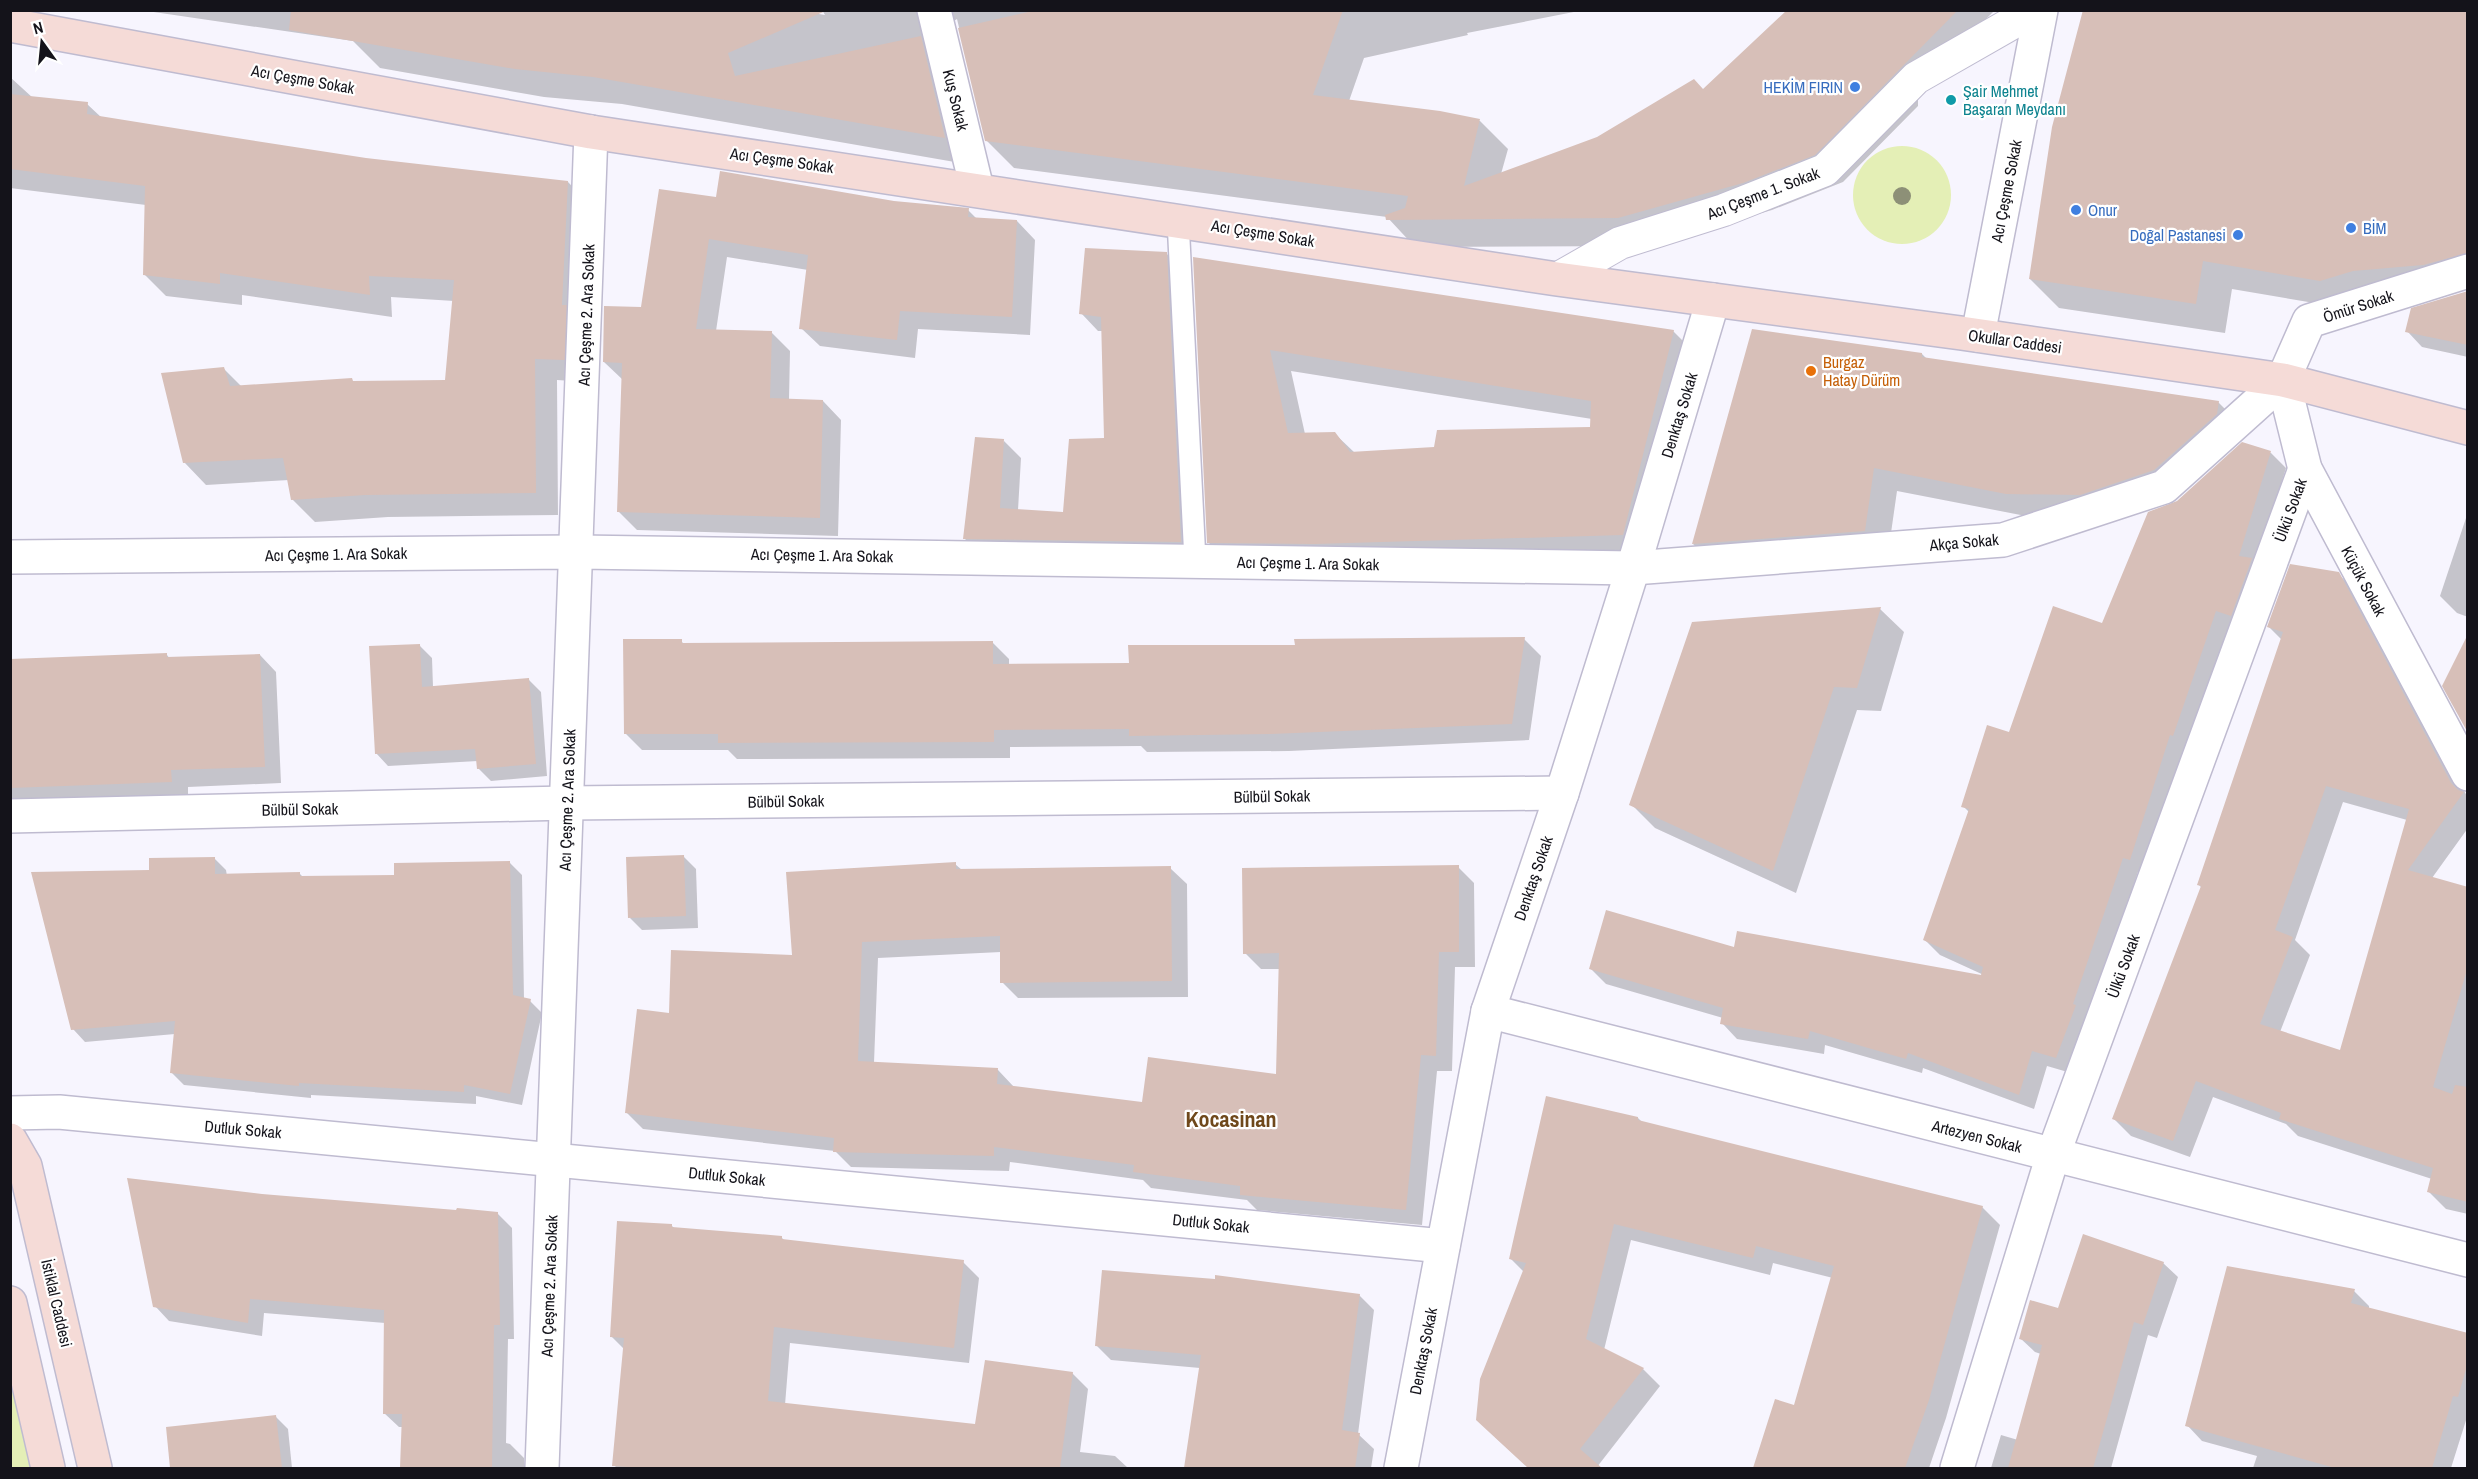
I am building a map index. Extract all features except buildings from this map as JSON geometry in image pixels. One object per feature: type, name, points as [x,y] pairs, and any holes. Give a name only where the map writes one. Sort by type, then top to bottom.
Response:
[{"type":"main road","name":"Acı Çeşme Sokak","points":[[10,25],[591,132],[1557,279]]},
{"type":"main road","name":"Okullar Caddesi","points":[[1557,279],[1978,335],[2283,380],[2468,428]]},
{"type":"main road","name":"İstiklal Caddesi","points":[[10,1140],[25,1166],[95,1468]]},
{"type":"main road","points":[[10,1303],[48,1468]]},
{"type":"street","name":"Acı Çeşme 1. Sokak","points":[[1557,279],[1620,243],[1724,210],[1825,170],[1916,78],[2035,10]]},
{"type":"street","name":"Acı Çeşme Sokak","points":[[1978,335],[2041,10]]},
{"type":"street","name":"Kuş Sokak","points":[[941,12],[977,189]]},
{"type":"street","name":"Acı Çeşme 2. Ara Sokak","points":[[542,1468],[567,803],[579,552],[591,132]]},
{"type":"street","name":"Ömür Sokak","points":[[2283,380],[2309,321],[2468,271]]},
{"type":"street","name":"Denktaş Sokak","points":[[1401,1468],[1488,1011],[1562,793],[1713,300]]},
{"type":"street","name":"Küçük Sokak","points":[[2283,380],[2305,469],[2468,774]]},
{"type":"street","name":"Akça Sokak","points":[[1633,567],[2003,540],[2164,486],[2283,380]]},
{"type":"street","name":"Ülkü Sokak","points":[[1958,1468],[2053,1155],[2305,469]]},
{"type":"street","name":"Acı Çeşme 1. Ara Sokak","points":[[10,557],[579,552],[1633,567]]},
{"type":"street","name":"Bülbül Sokak","points":[[10,816],[567,803],[1562,793]]},
{"type":"street","name":"Artezyen Sokak","points":[[1488,1011],[2468,1260]]},
{"type":"street","name":"Dutluk Sokak","points":[[10,1113],[59,1112],[1443,1246]]},
{"type":"lane","points":[[1178,220],[1195,561]]},
{"type":"green space","points":[[1902,146],[1921,150],[1937,160],[1947,176],[1951,195],[1947,214],[1937,230],[1921,240],[1902,244],[1883,240],[1867,230],[1857,214],[1853,195],[1857,176],[1867,160],[1883,150]]},
{"type":"green space","points":[[11,1346],[36,1468],[11,1468]]},
{"type":"place","name":"HEKİM FIRIN","points":[[1855,87]]},
{"type":"place","name":"Şair Mehmet Başaran Meydanı","points":[[1951,100]]},
{"type":"place","name":"Onur","points":[[2076,210]]},
{"type":"place","name":"BİM","points":[[2351,228]]},
{"type":"place","name":"Doğal Pastanesi","points":[[2238,235]]},
{"type":"place","name":"Burgaz Hatay Dürüm","points":[[1811,371]]},
{"type":"district","name":"Kocasinan","points":[[1231,1119]]}]
